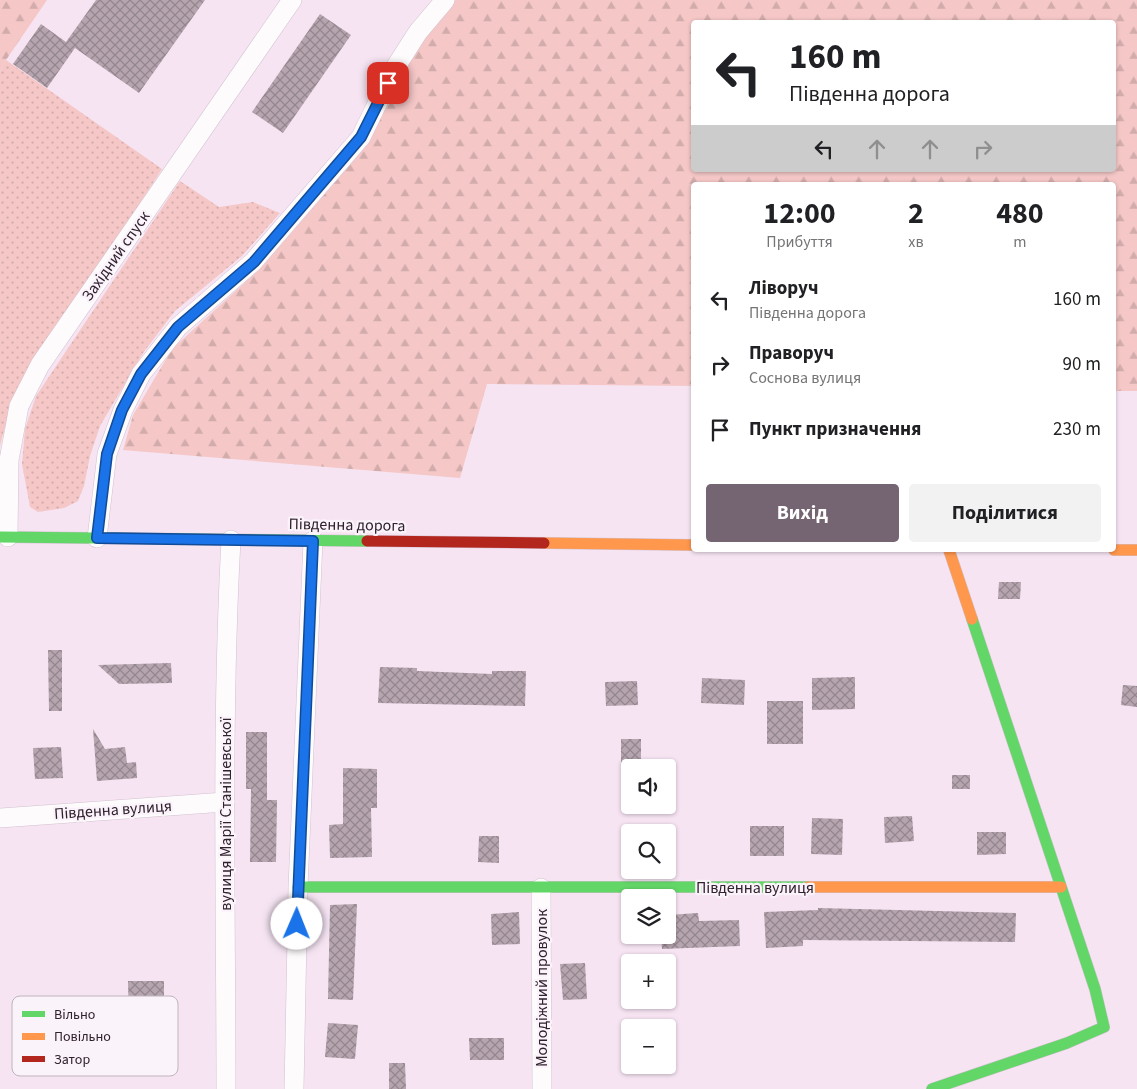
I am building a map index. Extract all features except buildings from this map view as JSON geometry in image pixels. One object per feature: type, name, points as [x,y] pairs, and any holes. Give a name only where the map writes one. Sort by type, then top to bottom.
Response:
[{"type":"main road","name":"Південна дорога","points":[[4,537],[691,546]]},
{"type":"main road","points":[[1116,550],[1137,550]]},
{"type":"main road","points":[[932,1089],[1067,1043],[1104,1027],[1095,989],[950,552]]},
{"type":"main road","name":"Південна вулиця","points":[[298,887],[1061,887]]},
{"type":"street","name":"Західний спуск","points":[[4,537],[9,460],[19,406],[40,365],[292,0]]},
{"type":"street","points":[[97,538],[107,454],[122,410],[141,374],[178,327],[254,262],[361,137],[393,71],[418,32],[445,0]]},
{"type":"street","name":"вулиця Марії Станішевської","points":[[226,1089],[225,802],[228,606],[232,540]]},
{"type":"street","points":[[294,1089],[298,887],[313,541]]},
{"type":"street","name":"Південна вулиця","points":[[0,818],[225,802]]},
{"type":"street","name":"Молодіжний провулок","points":[[541,888],[542,1089]]},
{"type":"green space","points":[[0,0],[47,0],[6,60],[0,72]]},
{"type":"green space","points":[[448,0],[1137,0],[1137,391],[1116,391],[1116,182],[691,182],[691,386],[487,384],[460,478],[123,450],[133,415],[172,349],[261,268],[367,145],[413,45]]},
{"type":"green space","points":[[6,60],[162,169],[12,400],[0,446],[0,72]]},
{"type":"green space","points":[[180,181],[219,207],[253,202],[280,213],[242,256],[175,311],[143,353],[100,426],[90,456],[84,486],[78,501],[64,508],[38,512],[30,507],[22,464],[25,429],[36,396]]},
{"type":"traffic: fast","points":[[0,537],[367,541]]},
{"type":"traffic: fast","points":[[932,1089],[1067,1043],[1104,1027],[1095,989],[972,619]]},
{"type":"traffic: fast","points":[[298,887],[808,887]]},
{"type":"traffic: slow","points":[[544,543],[691,545]]},
{"type":"traffic: slow","points":[[1116,550],[1137,550]]},
{"type":"traffic: slow","points":[[950,552],[972,619]]},
{"type":"traffic: slow","points":[[808,887],[1061,887]]},
{"type":"traffic: jam","points":[[367,541],[544,543]]},
{"type":"route","points":[[297,924],[313,541],[97,538],[107,454],[122,410],[141,374],[178,327],[213,295],[254,262],[341,161],[361,137],[388,83]]}]
